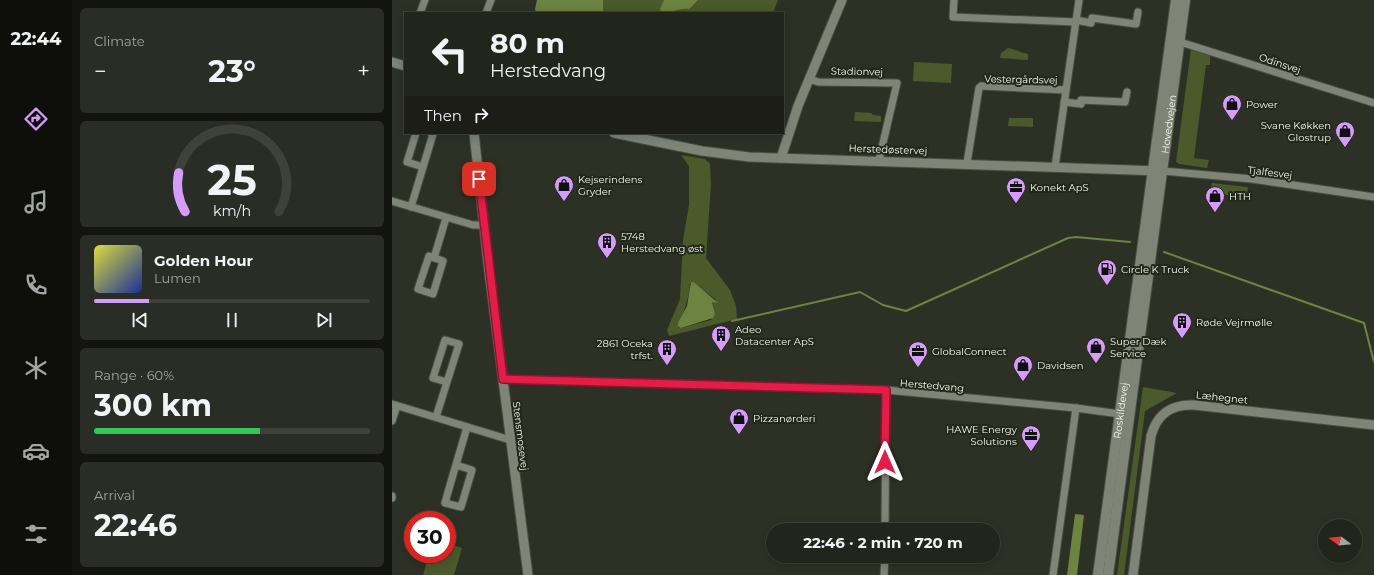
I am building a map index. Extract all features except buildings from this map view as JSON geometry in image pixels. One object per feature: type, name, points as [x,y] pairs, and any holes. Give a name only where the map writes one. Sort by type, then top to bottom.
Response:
[{"type":"main road","name":"Hovedvejen","points":[[1142,245],[1176,0]]},
{"type":"main road","name":"Hovedvejen","points":[[1152,248],[1186,0]]},
{"type":"main road","name":"Roskildevej","points":[[1098,575],[1142,245]]},
{"type":"main road","name":"Roskildevej","points":[[1108,575],[1152,248]]},
{"type":"street","points":[[420,12],[425,0]]},
{"type":"street","points":[[486,12],[491,0]]},
{"type":"street","name":"Stadionvej","points":[[782,158],[798,106],[842,0]]},
{"type":"street","points":[[954,0],[952,17],[1091,22],[1092,18],[1136,24],[1138,12]]},
{"type":"street","name":"Vestergårdsvej","points":[[1055,167],[1078,0]]},
{"type":"street","name":"Odinsvej","points":[[1180,42],[1374,103]]},
{"type":"street","points":[[392,62],[404,66]]},
{"type":"street","points":[[392,68],[404,72]]},
{"type":"street","name":"Stadionvej","points":[[810,78],[818,82],[897,83],[879,160]]},
{"type":"street","name":"Vestergårdsvej","points":[[967,163],[979,88],[981,86],[1066,90]]},
{"type":"street","points":[[1064,102],[1081,104],[1082,100],[1125,102],[1127,92]]},
{"type":"street","points":[[416,134],[407,162],[423,167]]},
{"type":"street","points":[[411,206],[433,134]]},
{"type":"street","name":"Stensmosevej","points":[[474,134],[510,440],[528,575]]},
{"type":"street","name":"Herstedøstervej","points":[[619,134],[702,151],[749,156],[1163,171]]},
{"type":"street","name":"Tjalfesvej","points":[[1163,171],[1252,179],[1374,197]]},
{"type":"street","points":[[392,201],[446,218],[473,225],[484,225]]},
{"type":"street","points":[[434,258],[446,218]]},
{"type":"street","points":[[429,256],[434,258],[443,261],[433,294],[418,289],[429,256]]},
{"type":"street","points":[[436,417],[459,344],[445,340],[433,378],[447,382]]},
{"type":"street","name":"Herstedvang","points":[[503,379],[886,390],[1076,408],[1120,414]]},
{"type":"street","points":[[885,523],[886,390]]},
{"type":"street","name":"Læhegnet","points":[[1133,575],[1151,436],[1159,417],[1170,408],[1183,404],[1374,425]]},
{"type":"street","points":[[392,421],[394,405],[510,440]]},
{"type":"street","points":[[1053,575],[1076,408]]},
{"type":"street","points":[[456,465],[472,470],[461,507],[445,503],[456,465],[467,427]]},
{"type":"street","points":[[884,575],[885,563]]},
{"type":"shaded area","points":[[537,0],[603,0],[603,12],[536,12]]},
{"type":"shaded area","points":[[603,0],[778,0],[773,12],[603,12]]},
{"type":"shaded area","points":[[664,0],[698,0],[689,9],[661,12],[660,9]]},
{"type":"shaded area","points":[[1008,48],[1028,54],[1028,60],[1000,58],[1001,53]]},
{"type":"shaded area","points":[[1191,49],[1210,55],[1210,65],[1206,65],[1194,158],[1209,160],[1207,168],[1179,164],[1176,162]]},
{"type":"shaded area","points":[[914,62],[952,64],[951,83],[913,81]]},
{"type":"shaded area","points":[[855,112],[871,113],[873,115],[881,116],[881,122],[854,121]]},
{"type":"shaded area","points":[[1009,118],[1033,118],[1033,127],[1008,126]]},
{"type":"shaded area","points":[[681,155],[705,159],[710,164],[711,184],[706,258],[730,290],[736,306],[737,319],[669,336],[667,330],[680,299],[683,240],[689,205],[689,166]],"holes":[[[694,282],[716,300],[712,301],[715,314],[711,320],[681,328],[682,317],[689,295],[690,283]]]},
{"type":"shaded area","points":[[1212,183],[1248,187],[1247,197],[1216,192],[1217,189],[1211,187]]},
{"type":"shaded area","points":[[691,282],[694,282],[718,303],[712,302],[715,314],[713,318],[681,328],[678,326],[678,323],[687,306]]},
{"type":"shaded area","points":[[1143,387],[1177,393],[1145,411],[1124,575],[1117,575]]},
{"type":"shaded area","points":[[1075,514],[1084,515],[1077,575],[1067,575]]},
{"type":"shaded area","points":[[456,546],[462,548],[454,575],[423,575],[426,563],[456,563]]},
{"type":"waterway","points":[[732,321],[860,292],[883,305],[906,311],[1068,238],[1076,237],[1130,242]]},
{"type":"waterway","points":[[1164,252],[1364,323],[1374,362]]},
{"type":"place","name":"Power","points":[[1232,121]]},
{"type":"place","name":"Svane Køkken Glostrup","points":[[1345,148]]},
{"type":"place","name":"Kejserindens Gryder","points":[[564,202]]},
{"type":"place","name":"Konekt ApS","points":[[1016,204]]},
{"type":"place","name":"HTH","points":[[1215,213]]},
{"type":"place","name":"5748 Herstedvang øst","points":[[607,259]]},
{"type":"place","name":"Circle K Truck","points":[[1107,286]]},
{"type":"place","name":"Røde Vejrmølle","points":[[1182,339]]},
{"type":"place","name":"Adeo Datacenter ApS","points":[[721,352]]},
{"type":"place","name":"Super Dæk Service","points":[[1096,364]]},
{"type":"place","name":"2861 Oceka trfst.","points":[[667,366]]},
{"type":"place","name":"GlobalConnect","points":[[918,368]]},
{"type":"place","name":"Davidsen","points":[[1023,382]]},
{"type":"place","name":"Pizzanørderi","points":[[739,435]]},
{"type":"place","name":"HAWE Energy Solutions","points":[[1031,452]]},
{"type":"route","points":[[479,179],[503,379],[769,388],[886,390],[885,462]]}]
